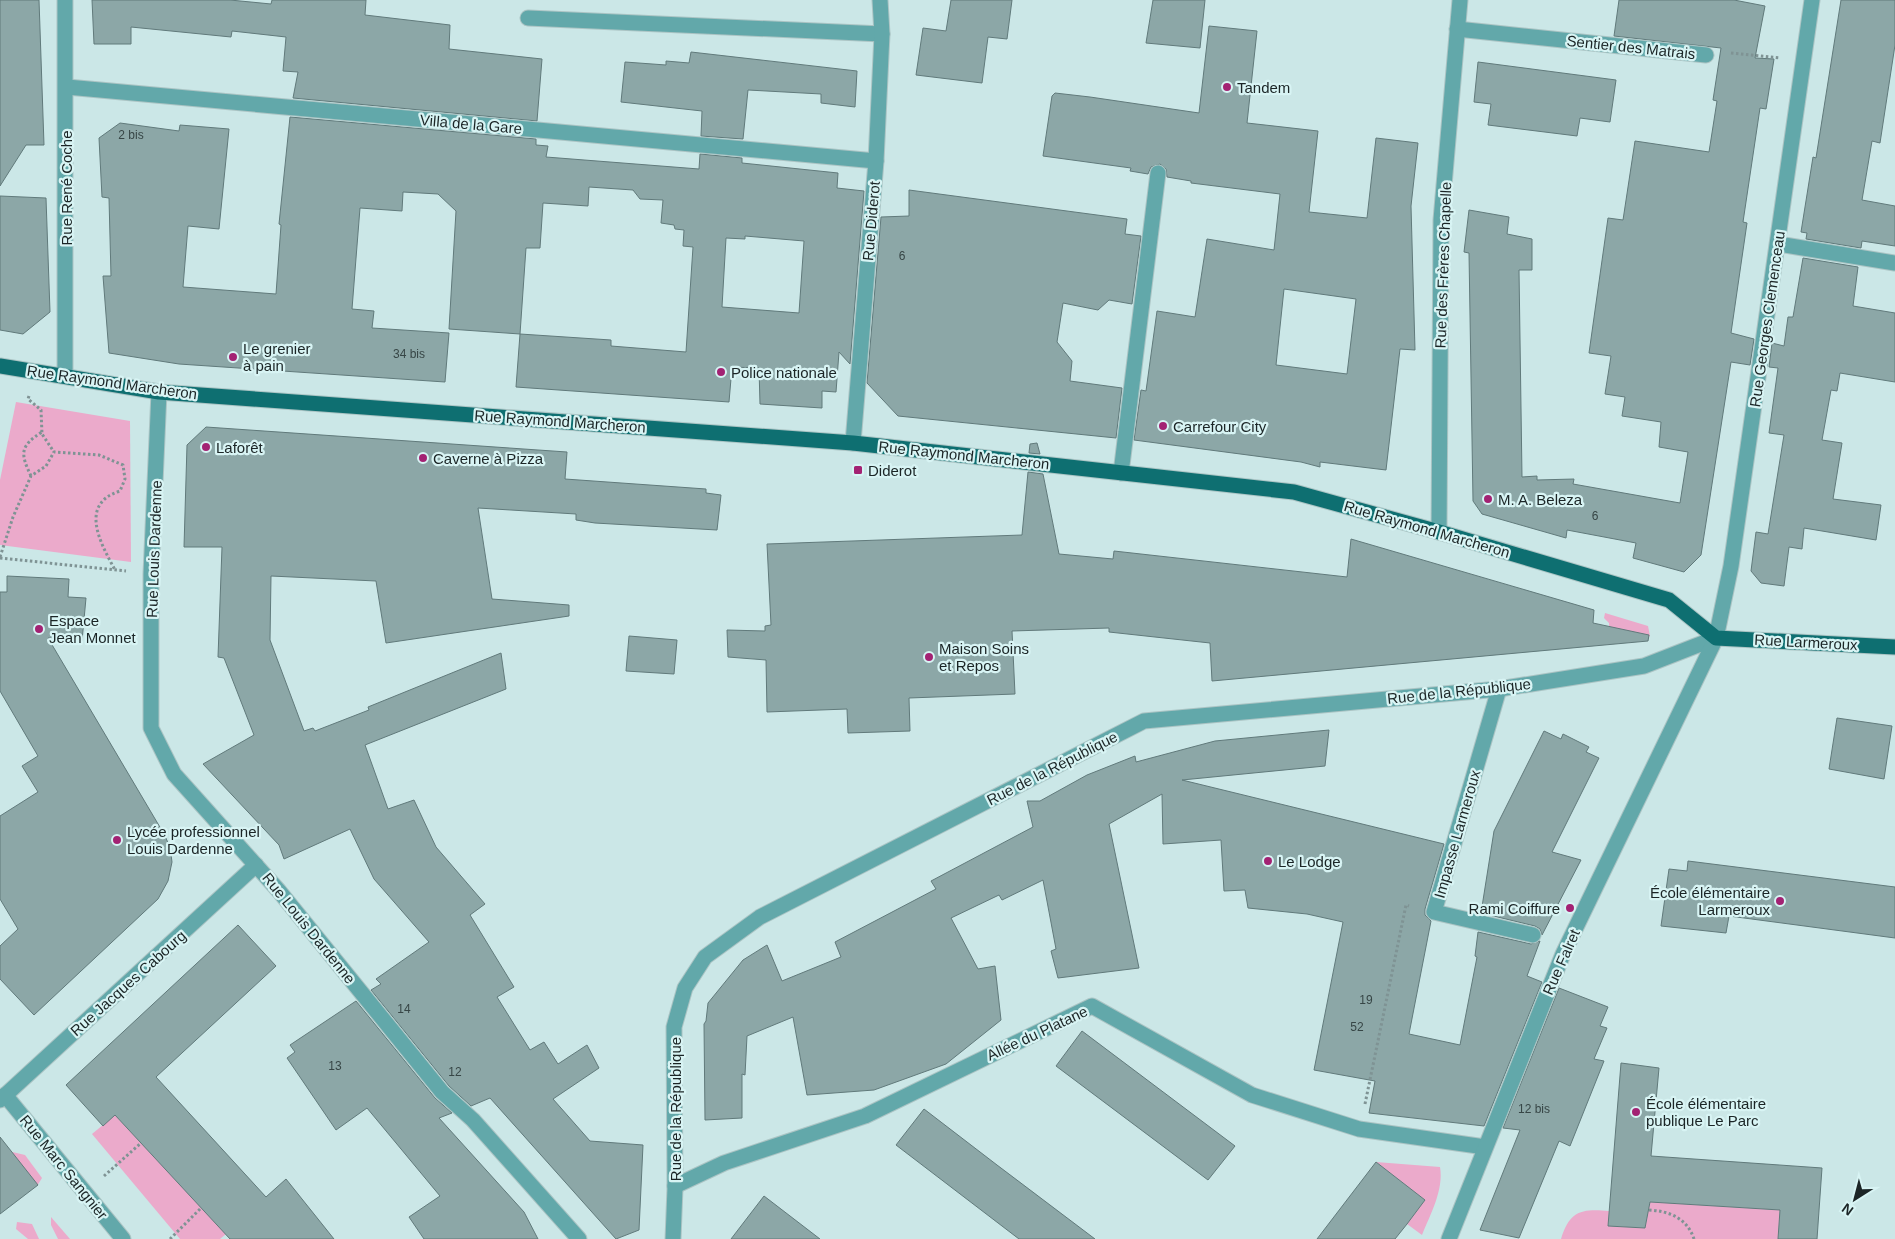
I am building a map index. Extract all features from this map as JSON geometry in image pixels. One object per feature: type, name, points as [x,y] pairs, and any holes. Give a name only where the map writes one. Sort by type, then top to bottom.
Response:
[{"type":"main road","name":"Rue Raymond Marcheron","points":[[0,366],[159,392],[853,442],[1294,492],[1439,532],[1669,600],[1716,638]]},
{"type":"main road","name":"Rue Larmeroux","points":[[1716,638],[1895,647]]},
{"type":"street","name":"Rue René Coche","points":[[65,0],[67,86],[65,376]]},
{"type":"street","name":"Rue Diderot","points":[[853,442],[876,161],[882,34],[880,0]]},
{"type":"street","name":"Rue des Frères Chapelle","points":[[1439,532],[1442,220],[1460,0]]},
{"type":"street","name":"Rue Georges Clemenceau","points":[[1716,638],[1732,566],[1812,0]]},
{"type":"street","points":[[528,18],[882,34]]},
{"type":"street","name":"Sentier des Matrais","points":[[1458,29],[1706,55]]},
{"type":"street","name":"Villa de la Gare","points":[[67,86],[876,161]]},
{"type":"street","points":[[1121,473],[1158,173]]},
{"type":"street","points":[[1778,244],[1895,263]]},
{"type":"street","name":"Rue Louis Dardenne","points":[[159,392],[151,574],[151,728],[174,774],[256,865],[442,1092],[472,1120],[579,1239]]},
{"type":"street","name":"Rue de la République","points":[[673,1239],[675,1186],[674,1027],[686,988],[705,957],[760,917],[1144,721],[1499,688],[1644,666],[1716,638]]},
{"type":"street","name":"Rue Falret","points":[[1449,1239],[1563,954],[1716,638]]},
{"type":"street","name":"Impasse Larmeroux","points":[[1499,688],[1434,912],[1532,934]]},
{"type":"street","name":"Rue Jacques Cabourg","points":[[3,1098],[256,865]]},
{"type":"street","name":"Allée du Platane","points":[[675,1186],[724,1163],[865,1116],[1092,1006],[1252,1095],[1359,1129],[1485,1147]]},
{"type":"street","name":"Rue Marc Sangnier","points":[[3,1098],[85,1192],[122,1239]]},
{"type":"path","name":"Sentier des Matrais","points":[[1706,55],[1713,51],[1803,60]]},
{"type":"path","points":[[33,371],[28,399],[41,410],[42,432],[54,452]]},
{"type":"path","points":[[31,476],[23,459],[25,448],[28,441],[42,432]]},
{"type":"path","points":[[54,452],[46,466],[31,476],[13,517],[0,558],[151,574]]},
{"type":"path","points":[[54,452],[99,455],[123,465],[125,478],[120,490],[109,494],[100,501],[96,517],[98,538],[116,570]]},
{"type":"path","points":[[1359,1129],[1406,905],[1434,912]]},
{"type":"path","points":[[85,1192],[142,1143]]},
{"type":"path","points":[[170,1239],[201,1208]]},
{"type":"path","points":[[1649,1210],[1665,1211],[1677,1216],[1687,1225],[1694,1239]]},
{"type":"shaded area","points":[[16,402],[130,421],[131,562],[0,545],[0,480]]},
{"type":"shaded area","points":[[1605,613],[1648,626],[1650,636],[1639,640],[1609,638],[1609,623],[1604,618]]},
{"type":"shaded area","points":[[115,1115],[226,1234],[220,1239],[180,1239],[92,1134]]},
{"type":"shaded area","points":[[0,1149],[25,1155],[42,1178],[37,1186]]},
{"type":"shaded area","points":[[1376,1162],[1440,1167],[1441,1176],[1438,1193],[1422,1235],[1407,1224],[1425,1200]]},
{"type":"shaded area","points":[[1650,1202],[1780,1210],[1778,1239],[1561,1239],[1568,1222],[1573,1217],[1578,1213],[1591,1210],[1609,1211],[1608,1226],[1645,1228]]},
{"type":"shaded area","points":[[51,1217],[70,1239],[58,1239],[51,1225]]},
{"type":"shaded area","points":[[17,1222],[32,1224],[39,1239],[28,1239],[16,1229]]},
{"type":"building","points":[[0,0],[39,0],[44,145],[26,145],[0,186]]},
{"type":"building","points":[[92,0],[230,0],[271,4],[272,0],[366,0],[365,15],[450,25],[449,49],[542,59],[537,121],[293,98],[298,72],[283,71],[286,37],[232,31],[231,37],[131,27],[131,44],[94,44]]},
{"type":"building","points":[[951,0],[1012,0],[1007,39],[988,37],[982,83],[916,75],[923,28],[946,31]]},
{"type":"building","points":[[1153,0],[1205,0],[1200,48],[1146,43]]},
{"type":"building","points":[[1619,0],[1734,0],[1765,6],[1755,58],[1774,59],[1766,109],[1760,108],[1743,222],[1747,223],[1731,333],[1754,339],[1750,365],[1731,362],[1701,555],[1684,572],[1633,558],[1636,543],[1567,530],[1566,538],[1482,514],[1473,501],[1469,253],[1464,252],[1469,210],[1509,217],[1507,234],[1532,239],[1532,270],[1519,270],[1522,477],[1537,476],[1537,480],[1574,479],[1573,484],[1680,503],[1688,452],[1659,447],[1661,422],[1622,416],[1625,397],[1605,394],[1611,356],[1589,353],[1608,218],[1623,220],[1635,141],[1709,152],[1717,101],[1713,100],[1721,48],[1614,36]]},
{"type":"building","points":[[1841,0],[1895,0],[1895,45],[1880,143],[1872,141],[1862,200],[1895,206],[1895,246],[1862,241],[1861,248],[1806,239],[1807,233],[1801,232],[1813,157],[1816,158]]},
{"type":"building","points":[[1209,26],[1257,31],[1247,123],[1318,131],[1309,212],[1367,218],[1376,138],[1418,143],[1411,206],[1415,350],[1400,349],[1386,470],[1320,462],[1320,467],[1301,462],[1134,440],[1141,390],[1146,391],[1157,311],[1195,317],[1207,239],[1274,250],[1280,194],[1191,183],[1191,181],[1167,177],[1166,169],[1160,164],[1151,167],[1148,174],[1130,171],[1131,168],[1043,156],[1052,96],[1055,93],[1090,97],[1199,113]],"holes":[[[1284,289],[1356,299],[1347,374],[1276,365]]]},
{"type":"building","points":[[691,52],[857,71],[855,107],[821,103],[821,94],[748,90],[743,139],[701,136],[702,111],[621,102],[625,62],[666,65],[666,61],[689,63]]},
{"type":"building","points":[[1478,62],[1616,80],[1610,122],[1580,118],[1577,136],[1488,125],[1491,104],[1474,102]]},
{"type":"building","points":[[290,117],[536,139],[536,145],[548,146],[546,157],[699,169],[700,154],[742,158],[742,163],[838,173],[837,188],[864,191],[850,364],[839,352],[836,392],[822,391],[822,408],[760,404],[759,368],[732,367],[729,402],[516,387],[520,334],[449,329],[456,211],[438,194],[403,192],[402,211],[360,208],[352,309],[374,311],[372,328],[449,333],[445,382],[179,364],[109,353],[103,276],[111,276],[109,198],[102,197],[99,138],[120,123],[179,131],[180,125],[229,129],[219,229],[188,226],[183,287],[276,294],[281,225],[279,224]],"holes":[[[589,187],[633,190],[640,199],[663,200],[661,223],[674,225],[675,229],[684,230],[683,246],[693,247],[686,352],[611,346],[611,340],[520,334],[526,248],[540,248],[543,203],[588,206]],[[745,236],[804,241],[799,313],[722,307],[726,238],[745,239]]]},
{"type":"building","points":[[909,190],[1127,219],[1125,234],[1141,236],[1132,304],[1109,300],[1098,310],[1063,303],[1057,342],[1072,361],[1070,381],[1122,388],[1116,438],[898,416],[867,383],[881,217],[909,216]]},
{"type":"building","points":[[0,196],[46,198],[50,312],[23,334],[0,330]]},
{"type":"building","points":[[1803,258],[1858,267],[1853,306],[1895,313],[1895,382],[1840,373],[1837,391],[1831,390],[1822,440],[1842,443],[1833,499],[1881,505],[1876,540],[1804,528],[1802,549],[1789,547],[1784,586],[1761,583],[1751,571],[1756,532],[1768,534],[1784,435],[1769,433],[1778,368],[1769,367],[1772,343],[1784,346],[1788,317],[1793,317]]},
{"type":"building","points":[[206,427],[567,452],[565,479],[706,489],[706,493],[721,495],[717,530],[595,523],[576,520],[576,514],[478,508],[492,599],[569,605],[569,616],[386,643],[376,581],[271,576],[270,640],[304,731],[313,728],[315,731],[369,710],[368,707],[501,653],[506,689],[365,745],[388,809],[414,800],[436,847],[485,904],[470,915],[514,987],[497,997],[530,1050],[544,1042],[558,1064],[587,1045],[599,1068],[553,1099],[590,1141],[643,1145],[639,1230],[616,1239],[490,1098],[471,1106],[449,1086],[371,990],[381,984],[376,979],[429,942],[374,879],[350,829],[284,859],[279,845],[203,764],[254,735],[224,658],[218,657],[222,547],[184,547],[187,445]]},
{"type":"building","points":[[1037,443],[1040,454],[1029,453],[1030,444]]},
{"type":"building","points":[[1028,472],[1043,474],[1059,554],[1113,559],[1114,551],[1347,577],[1351,539],[1594,610],[1593,623],[1649,635],[1648,641],[1212,681],[1210,643],[1109,632],[1109,628],[1012,631],[1015,694],[909,698],[910,731],[848,733],[847,709],[767,712],[766,660],[728,657],[727,630],[765,631],[765,626],[771,625],[767,544],[1022,535]]},
{"type":"building","name":"Lycée professionnel Louis Dardenne","points":[[7,576],[69,579],[68,597],[86,598],[82,641],[48,638],[164,834],[170,847],[172,862],[168,881],[158,899],[34,1015],[0,979],[0,946],[18,929],[0,899],[0,816],[38,792],[22,766],[38,756],[0,691],[0,592],[7,592]]},
{"type":"building","points":[[629,636],[677,640],[674,674],[626,671]]},
{"type":"building","points":[[1837,718],[1892,726],[1884,779],[1829,769]]},
{"type":"building","points":[[1329,730],[1325,766],[1182,780],[1444,844],[1425,909],[1425,915],[1431,921],[1409,1034],[1460,1045],[1477,957],[1475,956],[1478,932],[1531,944],[1540,941],[1527,976],[1542,982],[1484,1126],[1369,1113],[1375,1081],[1314,1070],[1343,922],[1307,914],[1248,908],[1245,890],[1224,891],[1221,840],[1163,844],[1162,794],[1109,824],[1139,968],[1058,978],[1051,951],[1056,949],[1043,880],[1002,900],[999,895],[951,918],[978,969],[995,966],[1001,1020],[946,1064],[874,1090],[807,1095],[793,1017],[747,1036],[745,1075],[742,1074],[742,1118],[705,1120],[704,1024],[708,1003],[743,960],[767,945],[782,981],[841,957],[835,942],[936,889],[931,881],[1033,827],[1027,801],[1040,801],[1087,775],[1135,756],[1136,762],[1215,741]]},
{"type":"building","points":[[1544,731],[1561,739],[1563,734],[1589,747],[1586,752],[1599,758],[1552,852],[1581,860],[1542,935],[1540,929],[1535,926],[1481,913],[1494,831]]},
{"type":"building","name":"École élémentaire Larmeroux","points":[[1688,861],[1895,887],[1895,938],[1729,916],[1726,933],[1661,926],[1669,869],[1687,871]]},
{"type":"building","points":[[238,925],[276,966],[156,1077],[266,1197],[286,1179],[334,1239],[230,1239],[115,1115],[103,1126],[66,1085]]},
{"type":"building","points":[[1559,988],[1608,1007],[1600,1026],[1607,1028],[1594,1059],[1604,1061],[1570,1146],[1559,1141],[1519,1238],[1480,1230],[1520,1130],[1503,1128]]},
{"type":"building","points":[[356,1001],[435,1098],[452,1113],[439,1118],[524,1212],[538,1239],[424,1239],[409,1217],[440,1196],[367,1108],[336,1130],[287,1058],[295,1052],[290,1045]]},
{"type":"building","points":[[1082,1031],[1235,1146],[1208,1180],[1056,1066]]},
{"type":"building","name":"École élémentaire publique Le Parc","points":[[1621,1063],[1659,1068],[1651,1156],[1822,1168],[1817,1239],[1778,1239],[1780,1210],[1650,1202],[1645,1228],[1608,1226]]},
{"type":"building","points":[[924,1109],[1095,1239],[1019,1239],[896,1145]]},
{"type":"building","points":[[0,1137],[38,1185],[0,1214]]},
{"type":"building","points":[[1376,1162],[1425,1200],[1407,1224],[1395,1239],[1317,1239]]},
{"type":"building","points":[[764,1196],[820,1239],[731,1239]]},
{"type":"place","name":"Tandem","points":[[1227,87]]},
{"type":"place","name":"Le grenier à pain","points":[[233,357]]},
{"type":"place","name":"Police nationale","points":[[721,372]]},
{"type":"place","name":"Carrefour City","points":[[1163,426]]},
{"type":"place","name":"Laforêt","points":[[206,447]]},
{"type":"place","name":"Caverne à Pizza","points":[[423,458]]},
{"type":"place","name":"Diderot","points":[[858,470]]},
{"type":"place","name":"M. A. Beleza","points":[[1488,499]]},
{"type":"place","name":"Espace Jean Monnet","points":[[39,629]]},
{"type":"place","name":"Maison Soins et Repos","points":[[929,657]]},
{"type":"place","name":"Lycée professionnel Louis Dardenne","points":[[117,840]]},
{"type":"place","name":"Le Lodge","points":[[1268,861]]},
{"type":"place","name":"École élémentaire Larmeroux","points":[[1780,901]]},
{"type":"place","name":"Rami Coiffure","points":[[1570,908]]},
{"type":"place","name":"École élémentaire publique Le Parc","points":[[1636,1112]]}]
